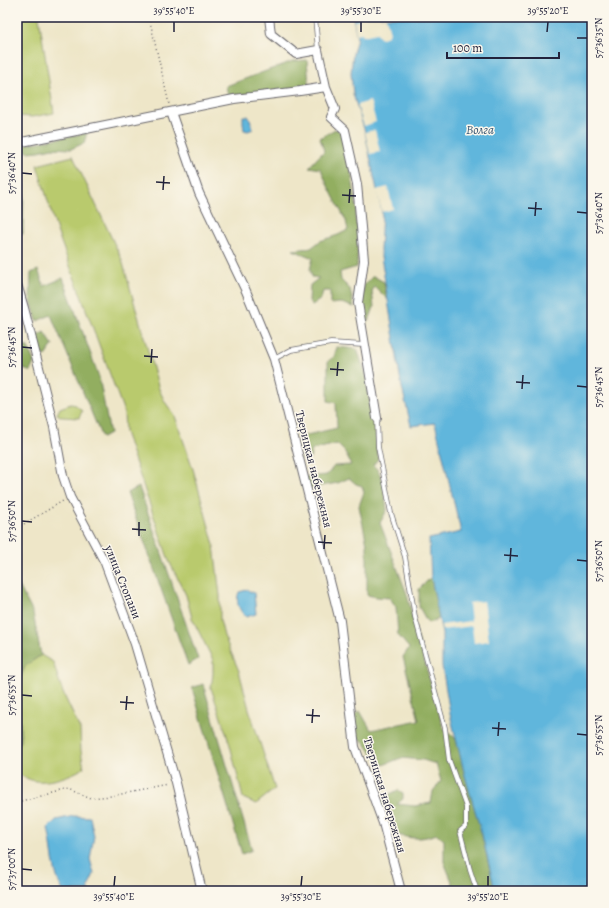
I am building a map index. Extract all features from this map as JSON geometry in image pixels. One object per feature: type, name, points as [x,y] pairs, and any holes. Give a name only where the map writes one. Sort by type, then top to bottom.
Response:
[{"type":"street","points":[[269,17],[271,34],[296,54],[318,50],[326,87],[335,109],[331,117],[345,130],[357,184],[364,260],[358,303],[377,418]]},
{"type":"street","points":[[17,143],[234,99],[326,87]]},
{"type":"street","name":"Тверицкая набережная","points":[[171,112],[198,193],[246,291],[274,359],[340,621],[355,747],[384,823],[400,891]]},
{"type":"street","name":"улица Стопани","points":[[17,284],[54,427],[63,476],[70,497],[105,563],[135,644],[176,783],[202,891]]},
{"type":"lane","points":[[315,17],[318,50]]},
{"type":"lane","points":[[274,359],[291,350],[331,343],[364,345]]},
{"type":"lane","points":[[377,418],[378,447],[390,513],[404,556],[415,617],[445,728],[449,760],[466,807],[466,826],[460,831],[477,891]]},
{"type":"path","points":[[149,17],[171,112]]},
{"type":"path","points":[[17,528],[70,497]]},
{"type":"path","points":[[17,801],[69,789],[91,798],[111,796],[176,783]]},
{"type":"green space","points":[[17,17],[39,17],[54,113],[32,117],[17,116]]},
{"type":"green space","points":[[307,60],[309,84],[288,90],[228,96],[226,86],[293,61]]},
{"type":"green space","points":[[335,129],[344,133],[357,210],[355,218],[358,229],[357,267],[340,272],[341,280],[350,289],[354,307],[341,303],[330,304],[330,291],[323,291],[321,299],[312,305],[309,301],[310,285],[319,278],[312,277],[310,269],[313,258],[293,250],[311,248],[320,241],[348,230],[346,221],[321,169],[309,167],[324,151],[320,138]]},
{"type":"green space","points":[[87,133],[84,143],[71,149],[52,148],[27,152],[23,145]]},
{"type":"green space","points":[[73,156],[122,260],[159,389],[165,402],[175,416],[193,469],[214,545],[220,596],[220,620],[224,636],[239,671],[249,709],[275,789],[256,804],[243,798],[230,745],[211,688],[213,660],[192,618],[186,595],[169,561],[125,432],[124,412],[57,231],[37,165]]},
{"type":"green space","points":[[17,171],[24,185],[23,234],[17,234]]},
{"type":"green space","points":[[38,270],[44,286],[63,278],[99,377],[110,434],[102,438],[51,315],[37,321],[30,297],[31,273]]},
{"type":"green space","points":[[373,276],[384,282],[387,299],[375,287],[372,291],[374,307],[369,321],[363,322],[362,297],[364,285]]},
{"type":"green space","points":[[44,332],[53,345],[45,356],[38,353],[37,336]]},
{"type":"green space","points":[[20,346],[28,347],[34,362],[30,372],[17,364],[17,348]]},
{"type":"green space","points":[[337,347],[357,349],[369,383],[367,388],[375,427],[378,459],[373,465],[378,470],[383,481],[387,510],[380,523],[407,594],[443,727],[456,739],[482,835],[495,891],[444,891],[453,884],[444,862],[444,840],[437,834],[412,838],[388,832],[378,805],[384,797],[398,790],[403,793],[403,799],[397,804],[415,806],[431,803],[433,791],[441,781],[436,764],[423,760],[401,758],[383,765],[373,755],[364,742],[357,737],[353,716],[360,711],[371,730],[419,720],[403,657],[409,648],[398,635],[396,607],[390,598],[367,595],[367,544],[359,506],[364,492],[362,486],[356,484],[349,478],[338,483],[309,488],[305,477],[327,475],[334,466],[351,465],[345,452],[337,444],[312,450],[310,458],[302,459],[298,437],[337,428],[336,403],[328,401],[328,361],[334,357]]},
{"type":"green space","points":[[71,404],[76,405],[82,411],[79,418],[62,417],[57,414],[60,408]]},
{"type":"green space","points":[[139,487],[198,659],[188,665],[127,493]]},
{"type":"green space","points":[[431,577],[440,616],[437,620],[428,623],[419,607],[419,589]]},
{"type":"green space","points":[[17,582],[33,613],[41,655],[25,666],[18,684],[21,741],[17,747]]},
{"type":"green space","points":[[41,655],[53,662],[63,693],[80,729],[81,751],[84,768],[73,774],[47,781],[33,780],[17,775],[17,747],[21,741],[18,684],[25,666]]},
{"type":"green space","points":[[203,684],[252,850],[242,854],[192,688]]},
{"type":"water","name":"Волга","points":[[353,17],[592,17],[592,891],[495,891],[450,714],[442,666],[442,634],[431,577],[429,539],[461,532],[435,423],[411,426],[401,383],[380,250],[382,212],[365,132],[353,94],[351,73],[353,53],[357,38]]},
{"type":"water","points":[[243,116],[248,116],[253,129],[248,131],[244,130]]},
{"type":"water","points":[[247,590],[254,593],[256,614],[246,617],[241,612],[237,599],[239,592]]},
{"type":"water","points":[[74,816],[90,817],[94,836],[90,859],[94,874],[88,887],[90,891],[63,891],[59,884],[55,868],[48,828],[56,820]]},
{"type":"pier","points":[[358,17],[386,17],[390,33],[388,36],[383,38],[377,33],[363,36],[362,33],[356,34],[354,21],[359,20]]},
{"type":"pier","points":[[370,101],[376,122],[364,126],[357,105]]},
{"type":"pier","points":[[375,130],[380,152],[370,154],[365,132]]},
{"type":"pier","points":[[388,187],[393,209],[382,212],[376,190]]},
{"type":"pier","points":[[484,601],[489,641],[474,643],[472,626],[442,630],[441,625],[471,621],[469,603]]}]
